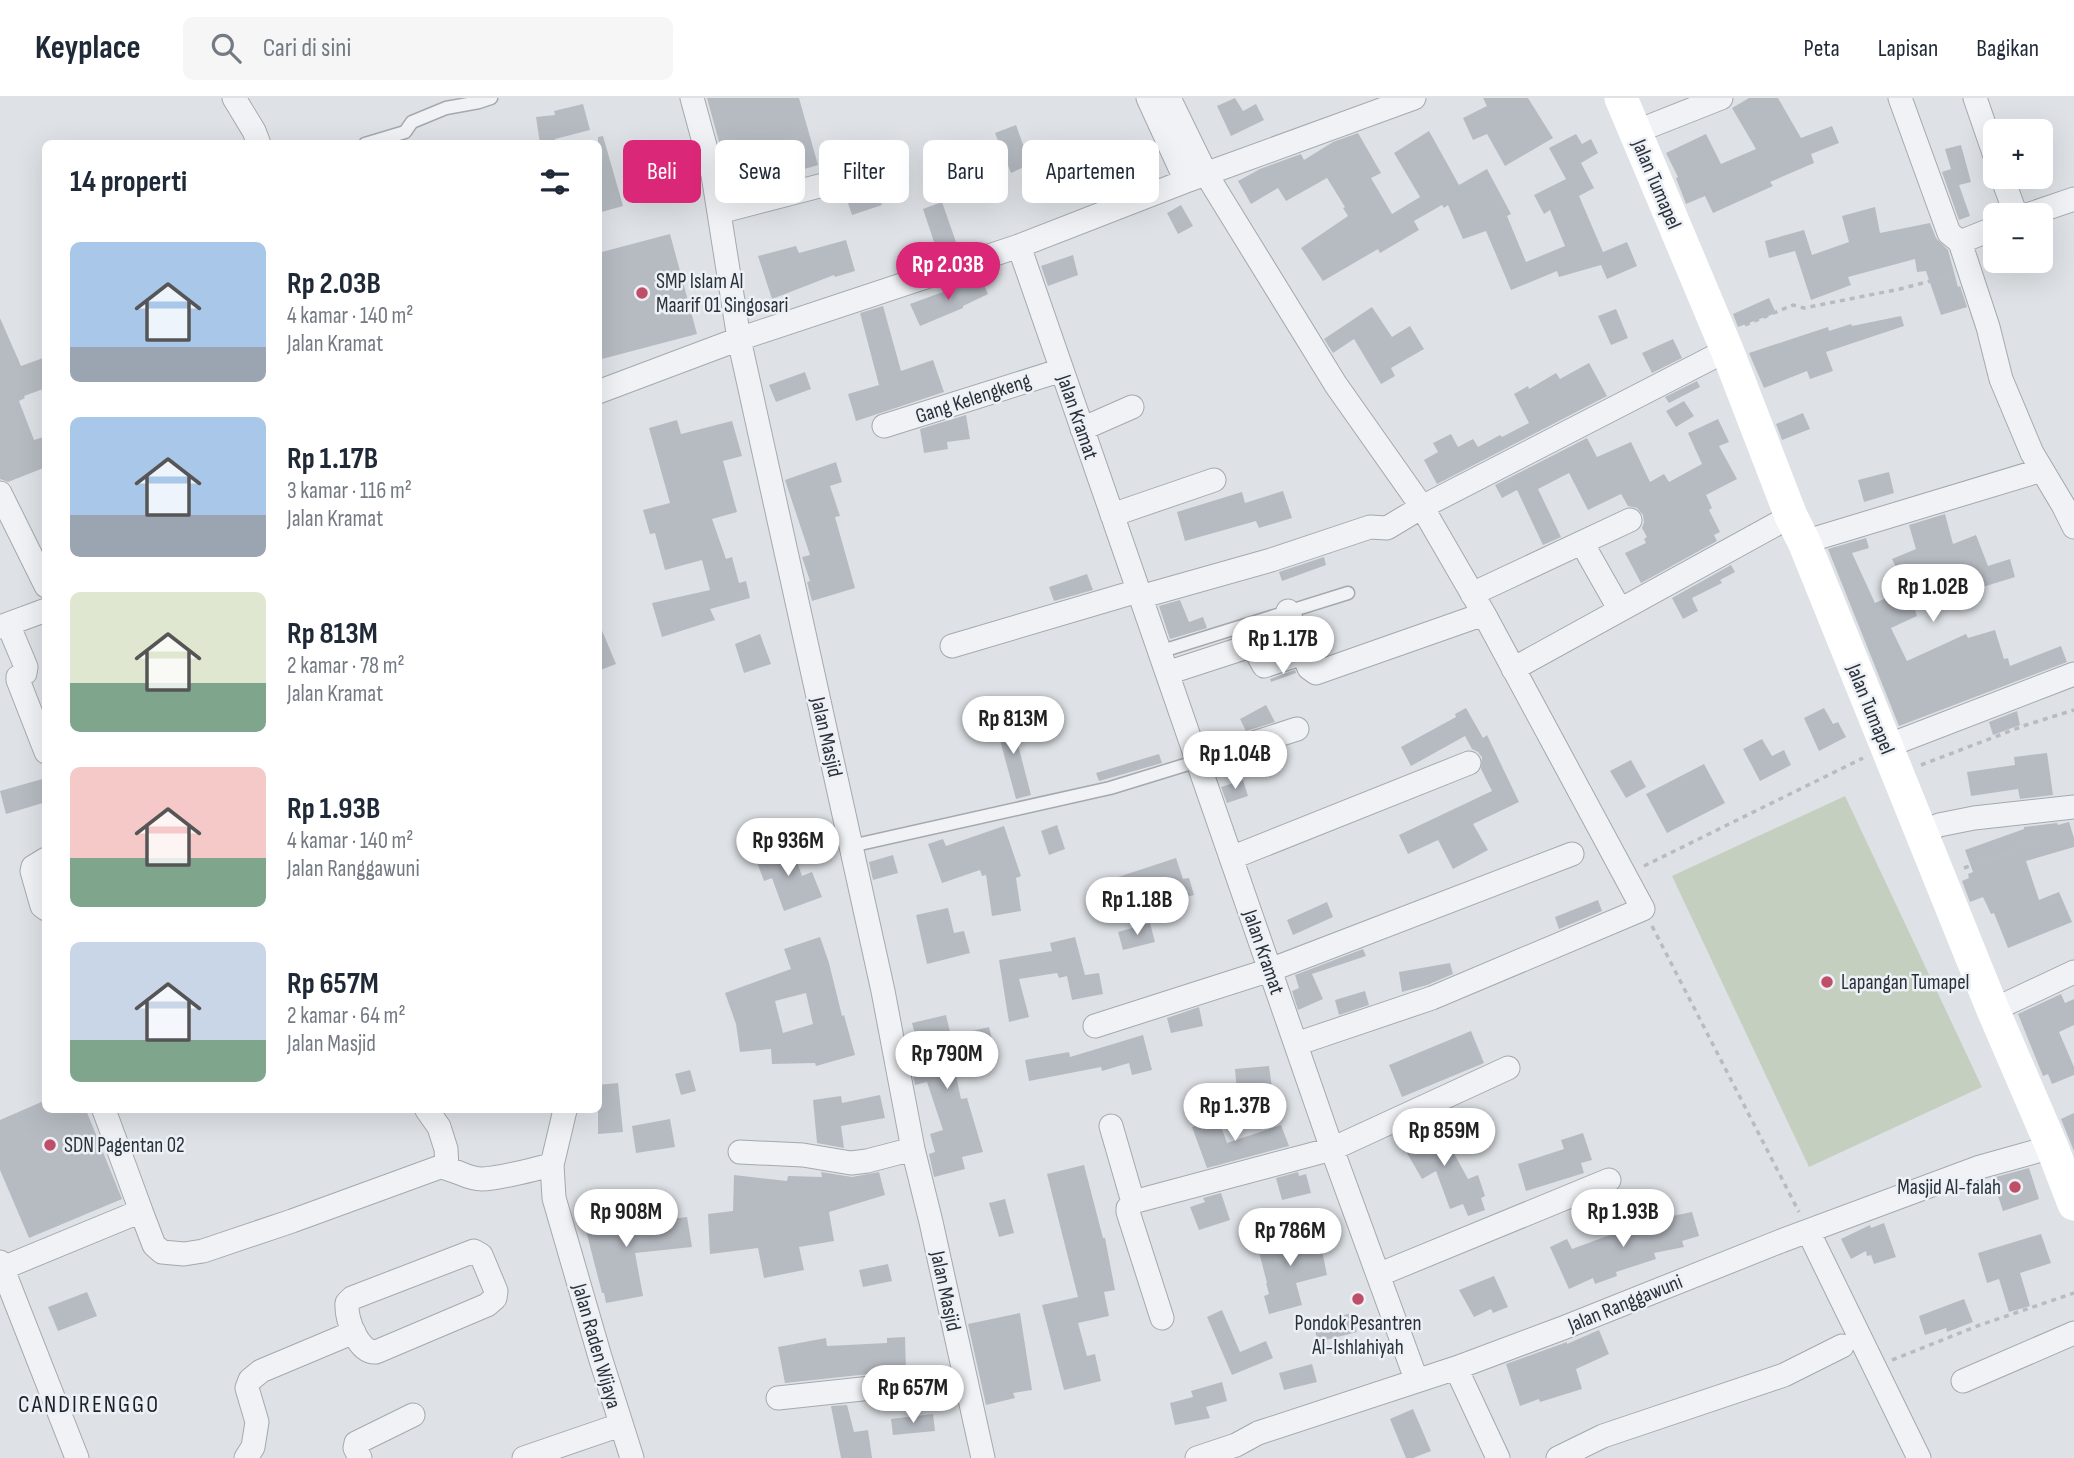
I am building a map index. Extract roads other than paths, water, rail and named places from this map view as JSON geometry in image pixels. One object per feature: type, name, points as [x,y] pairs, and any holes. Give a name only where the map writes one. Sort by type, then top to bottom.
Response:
[{"type":"street","points":[[234,98],[257,140]]},
{"type":"street","name":"Jalan Masjid","points":[[691,98],[713,175],[739,340],[883,991],[913,1149],[932,1222],[983,1458]]},
{"type":"street","points":[[1148,98],[1196,177],[1422,507],[1472,594],[1477,616],[1513,669],[1624,877],[1636,912],[1432,998],[1296,1044]]},
{"type":"street","points":[[1169,98],[1196,177]]},
{"type":"street","points":[[602,390],[739,340],[1019,246],[1196,177],[1414,98]]},
{"type":"street","name":"Jalan Tumapel","points":[[1621,98],[1724,342],[1921,834],[2074,1204]]},
{"type":"street","points":[[1635,132],[1721,98]]},
{"type":"street","points":[[1900,98],[1949,233],[1960,242],[1988,327],[2001,379],[2032,453],[2074,527]]},
{"type":"street","points":[[1975,98],[1983,121]]},
{"type":"street","points":[[719,212],[819,186]]},
{"type":"street","points":[[2053,206],[2074,199]]},
{"type":"street","points":[[1960,242],[1983,233]]},
{"type":"street","name":"Jalan Kramat","points":[[1019,246],[1332,1149],[1416,1379]]},
{"type":"street","points":[[952,646],[1271,560],[1370,527],[1393,524],[1724,342]]},
{"type":"street","name":"Gang Kelengkeng","points":[[884,426],[1062,370]]},
{"type":"street","points":[[1082,429],[1132,407]]},
{"type":"street","points":[[1513,669],[1620,610],[1798,529],[2042,470]]},
{"type":"street","points":[[1112,515],[1214,480]]},
{"type":"street","points":[[0,493],[42,578]]},
{"type":"street","points":[[1472,594],[1630,520]]},
{"type":"street","points":[[1581,543],[1620,610]]},
{"type":"street","points":[[42,611],[4,625],[26,667],[25,673],[18,677],[18,680],[42,742]]},
{"type":"street","points":[[1288,611],[1309,668],[1316,673],[1477,616]]},
{"type":"street","points":[[1163,663],[1250,646],[1254,648],[1264,666],[1303,653]]},
{"type":"street","points":[[1892,760],[2074,674]]},
{"type":"street","points":[[1198,761],[1297,729]]},
{"type":"street","points":[[1231,858],[1469,763]]},
{"type":"street","points":[[1921,834],[1939,825],[1974,818],[2074,807]]},
{"type":"street","points":[[1095,1026],[1270,970],[1572,854]]},
{"type":"street","points":[[42,861],[33,867],[32,871],[42,906]]},
{"type":"street","points":[[1993,1010],[2074,972]]},
{"type":"street","points":[[1162,1318],[1128,1212],[1133,1202],[1332,1149],[1508,1068]]},
{"type":"street","points":[[105,1113],[141,1211],[155,1245],[162,1252],[184,1254],[203,1251],[440,1167],[454,1169],[466,1177],[483,1179],[552,1165]]},
{"type":"street","points":[[429,1113],[439,1127],[446,1149],[447,1168]]},
{"type":"street","name":"Jalan Raden Wijaya","points":[[564,1113],[552,1165],[554,1199],[632,1458]]},
{"type":"street","points":[[1111,1126],[1133,1202]]},
{"type":"street","name":"Jalan Ranggawuni","points":[[1197,1458],[1238,1451],[1258,1433],[1456,1368],[1979,1167],[2052,1147]]},
{"type":"street","points":[[740,1152],[803,1155],[851,1163],[913,1149]]},
{"type":"street","points":[[1378,1275],[1609,1180]]},
{"type":"street","points":[[77,1458],[1,1265],[141,1211]]},
{"type":"street","points":[[1797,1235],[1875,1367],[1919,1458]]},
{"type":"street","points":[[474,1251],[481,1255],[496,1291],[495,1298],[487,1305],[376,1352],[365,1350],[354,1332],[346,1310],[347,1303],[352,1298],[474,1251]]},
{"type":"street","points":[[246,1458],[253,1447],[257,1422],[247,1388],[250,1380],[261,1371],[354,1332]]},
{"type":"street","points":[[1963,1381],[2074,1334]]},
{"type":"street","points":[[1558,1458],[1603,1436],[1784,1375],[1842,1346]]},
{"type":"street","points":[[1456,1368],[1498,1458]]},
{"type":"street","points":[[778,1398],[965,1378]]},
{"type":"street","points":[[360,1458],[355,1448],[356,1443],[413,1415]]},
{"type":"street","points":[[524,1458],[620,1425]]},
{"type":"lane","points":[[378,140],[405,132],[412,122],[446,108],[491,98]]},
{"type":"lane","points":[[1163,663],[1288,611],[1348,593]]},
{"type":"lane","points":[[851,846],[1110,788],[1198,761]]},
{"type":"place","name":"SMP Islam Al Maarif 01 Singosari","points":[[642,293]]},
{"type":"place","name":"Lapangan Tumapel","points":[[1827,982]]},
{"type":"place","name":"SDN Pagentan 02","points":[[50,1145]]},
{"type":"place","name":"Masjid Al-falah","points":[[2015,1187]]},
{"type":"place","name":"Pondok Pesantren Al-Ishlahiyah","points":[[1358,1299]]},
{"type":"district","name":"CANDIRENGGO","points":[[89,1404]]}]
